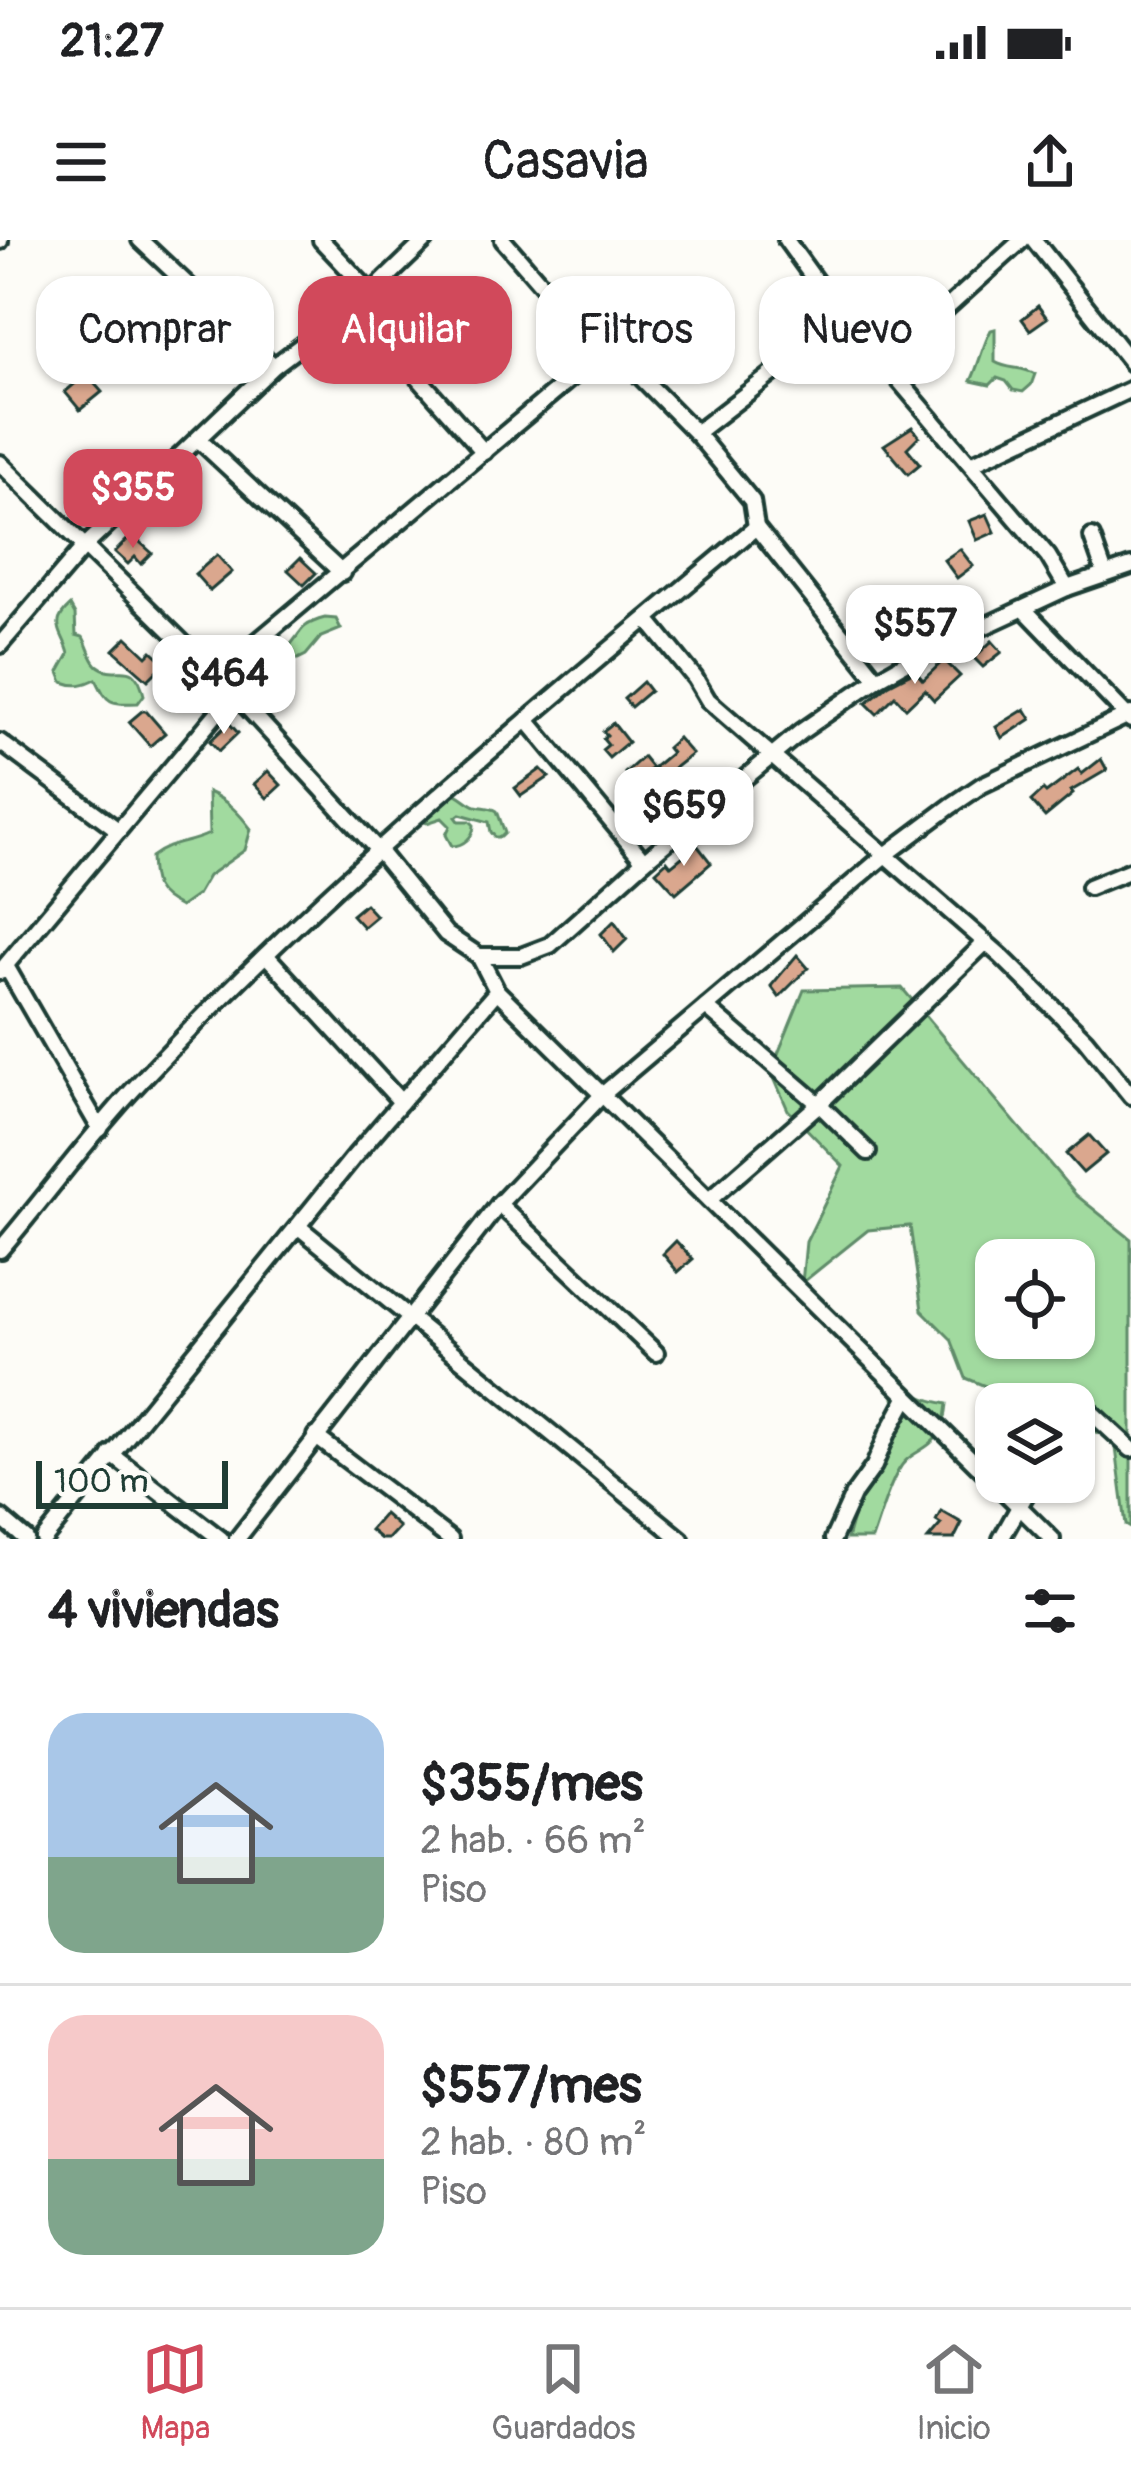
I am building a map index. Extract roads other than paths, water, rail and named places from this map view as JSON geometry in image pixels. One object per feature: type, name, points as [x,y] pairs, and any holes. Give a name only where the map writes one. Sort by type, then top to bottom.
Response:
[{"type":"street","points":[[140,240],[178,276]]},
{"type":"street","points":[[321,240],[355,276]]},
{"type":"street","points":[[389,276],[426,240]]},
{"type":"street","points":[[503,240],[536,279]]},
{"type":"street","points":[[786,240],[812,276]]},
{"type":"street","points":[[955,301],[1022,240]]},
{"type":"street","points":[[1034,240],[1131,363]]},
{"type":"street","points":[[274,366],[298,348]]},
{"type":"street","points":[[0,646],[84,547],[256,384]]},
{"type":"street","points":[[424,384],[484,452]]},
{"type":"street","points":[[216,676],[564,384]]},
{"type":"street","points":[[648,384],[752,501],[756,527],[877,679]]},
{"type":"street","points":[[696,433],[760,384]]},
{"type":"street","points":[[902,384],[1048,556],[1067,589]]},
{"type":"street","points":[[971,464],[1131,389]]},
{"type":"street","points":[[199,440],[342,573]]},
{"type":"street","points":[[0,463],[234,693],[377,849],[446,934],[479,956],[496,992],[1052,1539]]},
{"type":"street","points":[[0,1250],[137,1084],[266,955],[377,849],[756,527]]},
{"type":"street","points":[[1092,537],[1105,574]]},
{"type":"street","points":[[479,956],[521,956],[550,945],[802,731],[877,679],[1024,608],[1131,566]]},
{"type":"street","points":[[236,1539],[499,1204],[602,1095],[884,856],[982,785],[1130,716],[1024,608]]},
{"type":"street","points":[[647,619],[707,700],[986,943],[1085,1039],[1131,1096]]},
{"type":"street","points":[[100,1129],[3,969],[234,693]]},
{"type":"street","points":[[527,720],[644,861]]},
{"type":"street","points":[[0,742],[118,830]]},
{"type":"street","points":[[1089,886],[1131,870]]},
{"type":"street","points":[[709,1200],[819,1104],[986,943]]},
{"type":"street","points":[[266,955],[400,1102]]},
{"type":"street","points":[[44,1539],[400,1102],[496,992]]},
{"type":"street","points":[[706,1006],[868,1152]]},
{"type":"street","points":[[499,1204],[656,1353]]},
{"type":"street","points":[[299,1227],[681,1539]]},
{"type":"street","points":[[833,1539],[907,1398]]},
{"type":"street","points":[[1095,1415],[1130,1446]]},
{"type":"street","points":[[315,1436],[450,1539]]},
{"type":"street","points":[[111,1454],[221,1539]]},
{"type":"street","points":[[1001,1539],[1021,1503]]},
{"type":"street","points":[[0,1517],[26,1539]]}]
